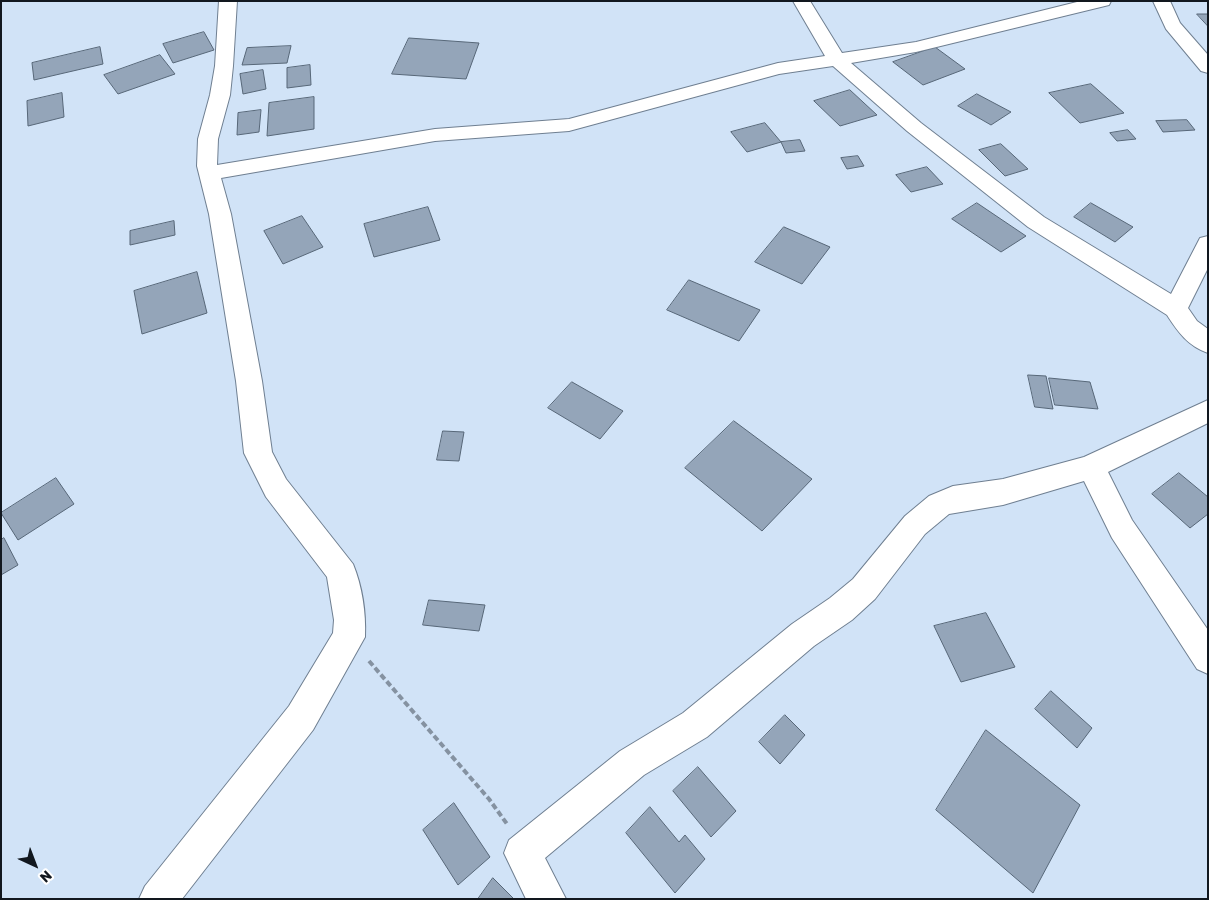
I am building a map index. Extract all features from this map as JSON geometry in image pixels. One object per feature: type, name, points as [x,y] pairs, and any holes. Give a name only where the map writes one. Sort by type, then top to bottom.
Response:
[{"type":"street","points":[[158,899],[301,718],[349,637],[350,620],[342,574],[329,553],[276,488],[258,454],[249,381],[220,214],[208,166],[208,139],[220,95],[224,66],[228,1]]},
{"type":"street","points":[[802,1],[837,60],[914,127],[1036,222],[1176,309],[1188,328],[1208,343]]},
{"type":"street","points":[[211,173],[434,135],[569,124],[778,69],[916,47],[1103,1]]},
{"type":"street","points":[[1161,1],[1172,25],[1208,67]]},
{"type":"street","points":[[1176,309],[1208,244]]},
{"type":"street","points":[[547,899],[522,853],[632,764],[694,725],[803,635],[841,609],[864,589],[915,525],[939,505],[953,499],[1003,492],[1045,482],[1091,467],[1208,412]]},
{"type":"street","points":[[1091,467],[1122,529],[1208,658]]},
{"type":"path","points":[[349,637],[489,799],[510,830],[522,853]]},
{"type":"building","points":[[1197,14],[1208,14],[1208,26]]},
{"type":"building","points":[[204,32],[214,50],[173,63],[163,44]]},
{"type":"building","points":[[409,38],[479,43],[466,79],[392,74]]},
{"type":"building","points":[[291,46],[287,63],[242,65],[247,48]]},
{"type":"building","points":[[100,47],[103,64],[34,80],[32,63]]},
{"type":"building","points":[[935,47],[965,69],[923,85],[893,62]]},
{"type":"building","points":[[160,55],[175,74],[118,94],[104,75]]},
{"type":"building","points":[[310,65],[311,85],[287,88],[287,68]]},
{"type":"building","points":[[263,70],[266,89],[243,94],[240,74]]},
{"type":"building","points":[[1091,84],[1124,113],[1080,123],[1049,93]]},
{"type":"building","points":[[850,90],[877,115],[840,126],[814,101]]},
{"type":"building","points":[[62,93],[64,117],[28,126],[27,101]]},
{"type":"building","points":[[977,94],[1011,112],[991,125],[958,106]]},
{"type":"building","points":[[314,97],[314,129],[267,136],[269,103]]},
{"type":"building","points":[[261,110],[259,132],[237,135],[238,113]]},
{"type":"building","points":[[1187,120],[1195,130],[1163,132],[1156,121]]},
{"type":"building","points":[[765,123],[781,142],[747,152],[731,132]]},
{"type":"building","points":[[1128,130],[1136,139],[1117,141],[1110,133]]},
{"type":"building","points":[[800,140],[805,151],[786,153],[781,142]]},
{"type":"building","points":[[1001,144],[1028,169],[1005,176],[979,150]]},
{"type":"building","points":[[858,156],[864,166],[847,169],[841,158]]},
{"type":"building","points":[[927,167],[943,184],[911,192],[896,175]]},
{"type":"building","points":[[977,203],[1026,236],[1001,252],[952,219]]},
{"type":"building","points":[[1091,203],[1133,227],[1115,242],[1074,217]]},
{"type":"building","points":[[428,207],[440,240],[374,257],[364,224]]},
{"type":"building","points":[[302,216],[323,247],[283,264],[264,231]]},
{"type":"building","points":[[174,221],[175,235],[130,245],[130,231]]},
{"type":"building","points":[[784,227],[830,247],[802,284],[755,262]]},
{"type":"building","points":[[197,272],[207,313],[142,334],[134,291]]},
{"type":"building","points":[[689,280],[760,310],[739,341],[667,310]]},
{"type":"building","points":[[1028,375],[1046,376],[1053,409],[1035,407]]},
{"type":"building","points":[[1049,378],[1090,382],[1098,409],[1055,405]]},
{"type":"building","points":[[572,382],[623,411],[600,439],[548,408]]},
{"type":"building","points":[[734,421],[812,479],[762,531],[685,468]]},
{"type":"building","points":[[443,431],[464,432],[459,461],[437,460]]},
{"type":"building","points":[[1179,473],[1208,497],[1208,514],[1190,528],[1152,494]]},
{"type":"building","points":[[56,478],[74,504],[18,540],[1,513]]},
{"type":"building","points":[[4,538],[18,565],[1,575],[1,540]]},
{"type":"building","points":[[429,600],[485,605],[479,631],[423,625]]},
{"type":"building","points":[[986,613],[1015,667],[961,682],[934,626]]},
{"type":"building","points":[[1051,691],[1092,728],[1077,748],[1035,709]]},
{"type":"building","points":[[785,715],[805,735],[780,764],[759,742]]},
{"type":"building","points":[[986,730],[1080,805],[1033,893],[936,810]]},
{"type":"building","points":[[698,767],[736,811],[711,837],[673,791]]},
{"type":"building","points":[[454,803],[490,857],[458,885],[423,830]]},
{"type":"building","points":[[650,807],[679,842],[685,835],[705,859],[675,893],[626,833]]},
{"type":"building","points":[[493,878],[514,899],[478,899]]}]
